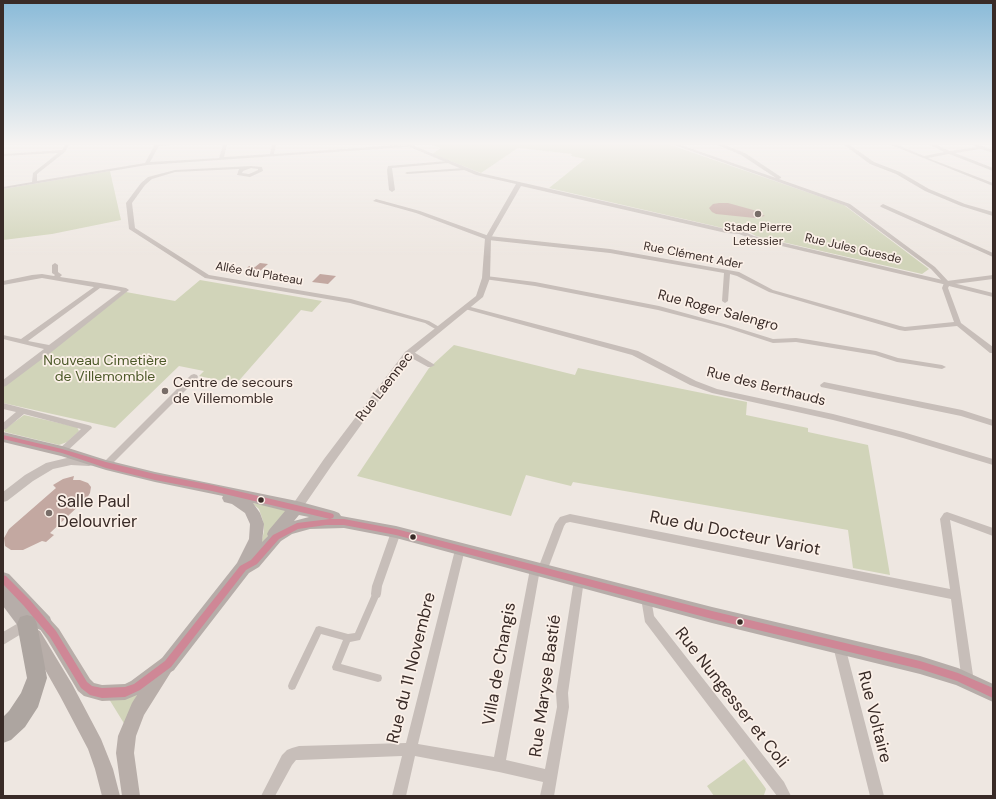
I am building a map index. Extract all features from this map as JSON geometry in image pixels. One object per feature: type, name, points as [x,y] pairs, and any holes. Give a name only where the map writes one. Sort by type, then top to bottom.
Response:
[{"type":"highway","points":[[3,732],[17,719],[30,699],[37,672],[35,624]]},
{"type":"main road","points":[[3,437],[62,451],[106,465],[296,507],[340,518],[344,522],[396,532],[646,598],[920,665],[968,682],[993,693]]},
{"type":"main road","name":"Rue Laennec","points":[[168,664],[243,568],[256,539],[257,530],[255,517],[250,509],[236,500],[196,486]]},
{"type":"main road","points":[[296,507],[302,517],[310,523]]},
{"type":"main road","name":"Rue Laennec","points":[[243,568],[251,562],[296,507]]},
{"type":"main road","name":"Rue Laennec","points":[[243,568],[254,562],[276,537],[297,526],[310,523],[344,522]]},
{"type":"main road","points":[[3,579],[35,624],[66,690],[95,745],[104,769],[111,796]]},
{"type":"main road","points":[[3,593],[35,624],[53,634],[84,685],[90,690],[102,693],[125,692],[137,687],[168,664]]},
{"type":"main road","points":[[131,796],[125,753],[127,736],[138,709],[168,664]]},
{"type":"street","points":[[3,188],[38,182]]},
{"type":"street","name":"Allée du Plateau","points":[[145,182],[129,203],[132,229],[208,276],[351,301],[427,322],[439,329]]},
{"type":"street","points":[[391,182],[392,190]]},
{"type":"street","name":"Rue Jules Guesde","points":[[512,182],[726,231],[740,232],[752,237],[947,283]]},
{"type":"street","points":[[783,182],[848,205],[933,268],[947,283],[993,295]]},
{"type":"street","points":[[914,182],[927,190],[962,205],[993,214]]},
{"type":"street","name":"Rue Laennec","points":[[296,507],[409,353],[479,297],[486,278],[488,238],[519,184]]},
{"type":"street","name":"Rue Clément Ader","points":[[376,201],[418,212],[488,238],[610,251],[739,274],[771,291],[899,328],[905,329],[958,324]]},
{"type":"street","points":[[883,206],[993,255]]},
{"type":"street","points":[[55,264],[58,277]]},
{"type":"street","points":[[725,301],[726,272]]},
{"type":"street","points":[[3,283],[42,276],[79,276]]},
{"type":"street","points":[[3,384],[126,290],[58,277]]},
{"type":"street","points":[[947,283],[993,277]]},
{"type":"street","name":"Rue Roger Salengro","points":[[486,278],[535,284],[659,308],[774,341],[796,340],[810,342],[876,354],[897,360],[942,367]]},
{"type":"street","points":[[947,283],[945,288],[958,324],[993,351]]},
{"type":"street","points":[[23,341],[100,285]]},
{"type":"street","name":"Rue des Berthauds","points":[[467,308],[635,353],[693,383],[715,391],[833,417],[903,435],[993,462]]},
{"type":"street","points":[[3,337],[51,348]]},
{"type":"street","points":[[409,353],[431,364]]},
{"type":"street","points":[[3,498],[29,478],[50,466],[78,461],[106,465],[194,377]]},
{"type":"street","points":[[824,385],[962,413],[993,422]]},
{"type":"street","points":[[3,406],[88,428],[62,451]]},
{"type":"street","points":[[3,427],[23,411]]},
{"type":"street","points":[[968,682],[945,521],[947,516],[950,516],[993,532]]},
{"type":"street","name":"Rue du Docteur Variot","points":[[538,570],[560,524],[563,520],[570,518],[955,595]]},
{"type":"street","points":[[292,686],[319,630],[348,638],[357,637],[376,594],[377,586],[396,532]]},
{"type":"street","name":"Rue du 11 Novembre","points":[[400,796],[460,549]]},
{"type":"street","name":"Villa de Changis","points":[[499,765],[538,570]]},
{"type":"street","name":"Rue Maryse Bastié","points":[[548,796],[563,707],[562,693],[579,580]]},
{"type":"street","name":"Rue Nungesser et Coli","points":[[646,598],[648,618],[784,796]]},
{"type":"street","points":[[3,639],[35,624]]},
{"type":"street","points":[[348,638],[336,668],[378,678]]},
{"type":"street","name":"Rue Voltaire","points":[[839,646],[877,796]]},
{"type":"street","points":[[268,796],[287,760],[292,755],[299,753],[411,749],[499,765],[550,777]]},
{"type":"green space","points":[[43,182],[113,182],[121,220],[52,234],[3,240],[3,189]]},
{"type":"green space","name":"Stade Pierre Letessier","points":[[556,182],[779,182],[844,205],[929,269],[922,274],[756,236],[747,231],[733,228],[723,228],[549,188]]},
{"type":"green space","name":"Nouveau Cimetière de Villemomble","points":[[200,280],[322,301],[312,312],[301,310],[236,384],[199,376],[204,371],[179,366],[115,428],[3,403],[3,385],[126,292],[175,301]]},
{"type":"green space","points":[[454,345],[575,375],[578,368],[747,402],[746,415],[808,428],[808,432],[868,445],[890,575],[853,568],[848,530],[573,482],[571,486],[526,475],[511,516],[357,476],[429,368]]},
{"type":"green space","points":[[24,415],[77,427],[79,431],[67,442],[59,445],[5,432],[4,430],[6,428]]},
{"type":"green space","points":[[252,503],[292,510],[261,544],[264,531],[263,521],[259,509]]},
{"type":"green space","points":[[139,690],[125,725],[109,699]]},
{"type":"green space","points":[[744,759],[766,789],[764,795],[714,796],[707,786]]},
{"type":"building","points":[[728,203],[757,211],[765,216],[755,218],[716,214],[712,212],[709,208],[713,204]]},
{"type":"building","points":[[260,263],[268,264],[258,273],[244,271],[249,266],[255,267]]},
{"type":"building","points":[[320,274],[336,276],[328,284],[312,282]]},
{"type":"building","name":"Salle Paul Delouvrier","points":[[74,476],[73,480],[80,480],[88,483],[91,487],[90,493],[87,498],[50,533],[54,535],[46,542],[42,541],[23,550],[11,550],[5,546],[4,538],[9,529],[56,488],[53,485],[63,479]]},
{"type":"transit line","points":[[3,437],[62,451],[106,465],[155,477],[212,488],[330,516]]},
{"type":"transit line","points":[[3,579],[27,603],[53,634],[84,685],[90,690],[102,693],[125,692],[137,687],[168,664],[243,568],[254,562],[276,537],[297,526],[326,522],[344,522],[396,532],[712,615],[920,665],[958,677],[993,693]]},
{"type":"place","name":"Stade Pierre Letessier","points":[[758,214]]},
{"type":"place","name":"Centre de secours de Villemomble","points":[[165,391]]},
{"type":"place","name":"Salle Paul Delouvrier","points":[[49,513]]}]
